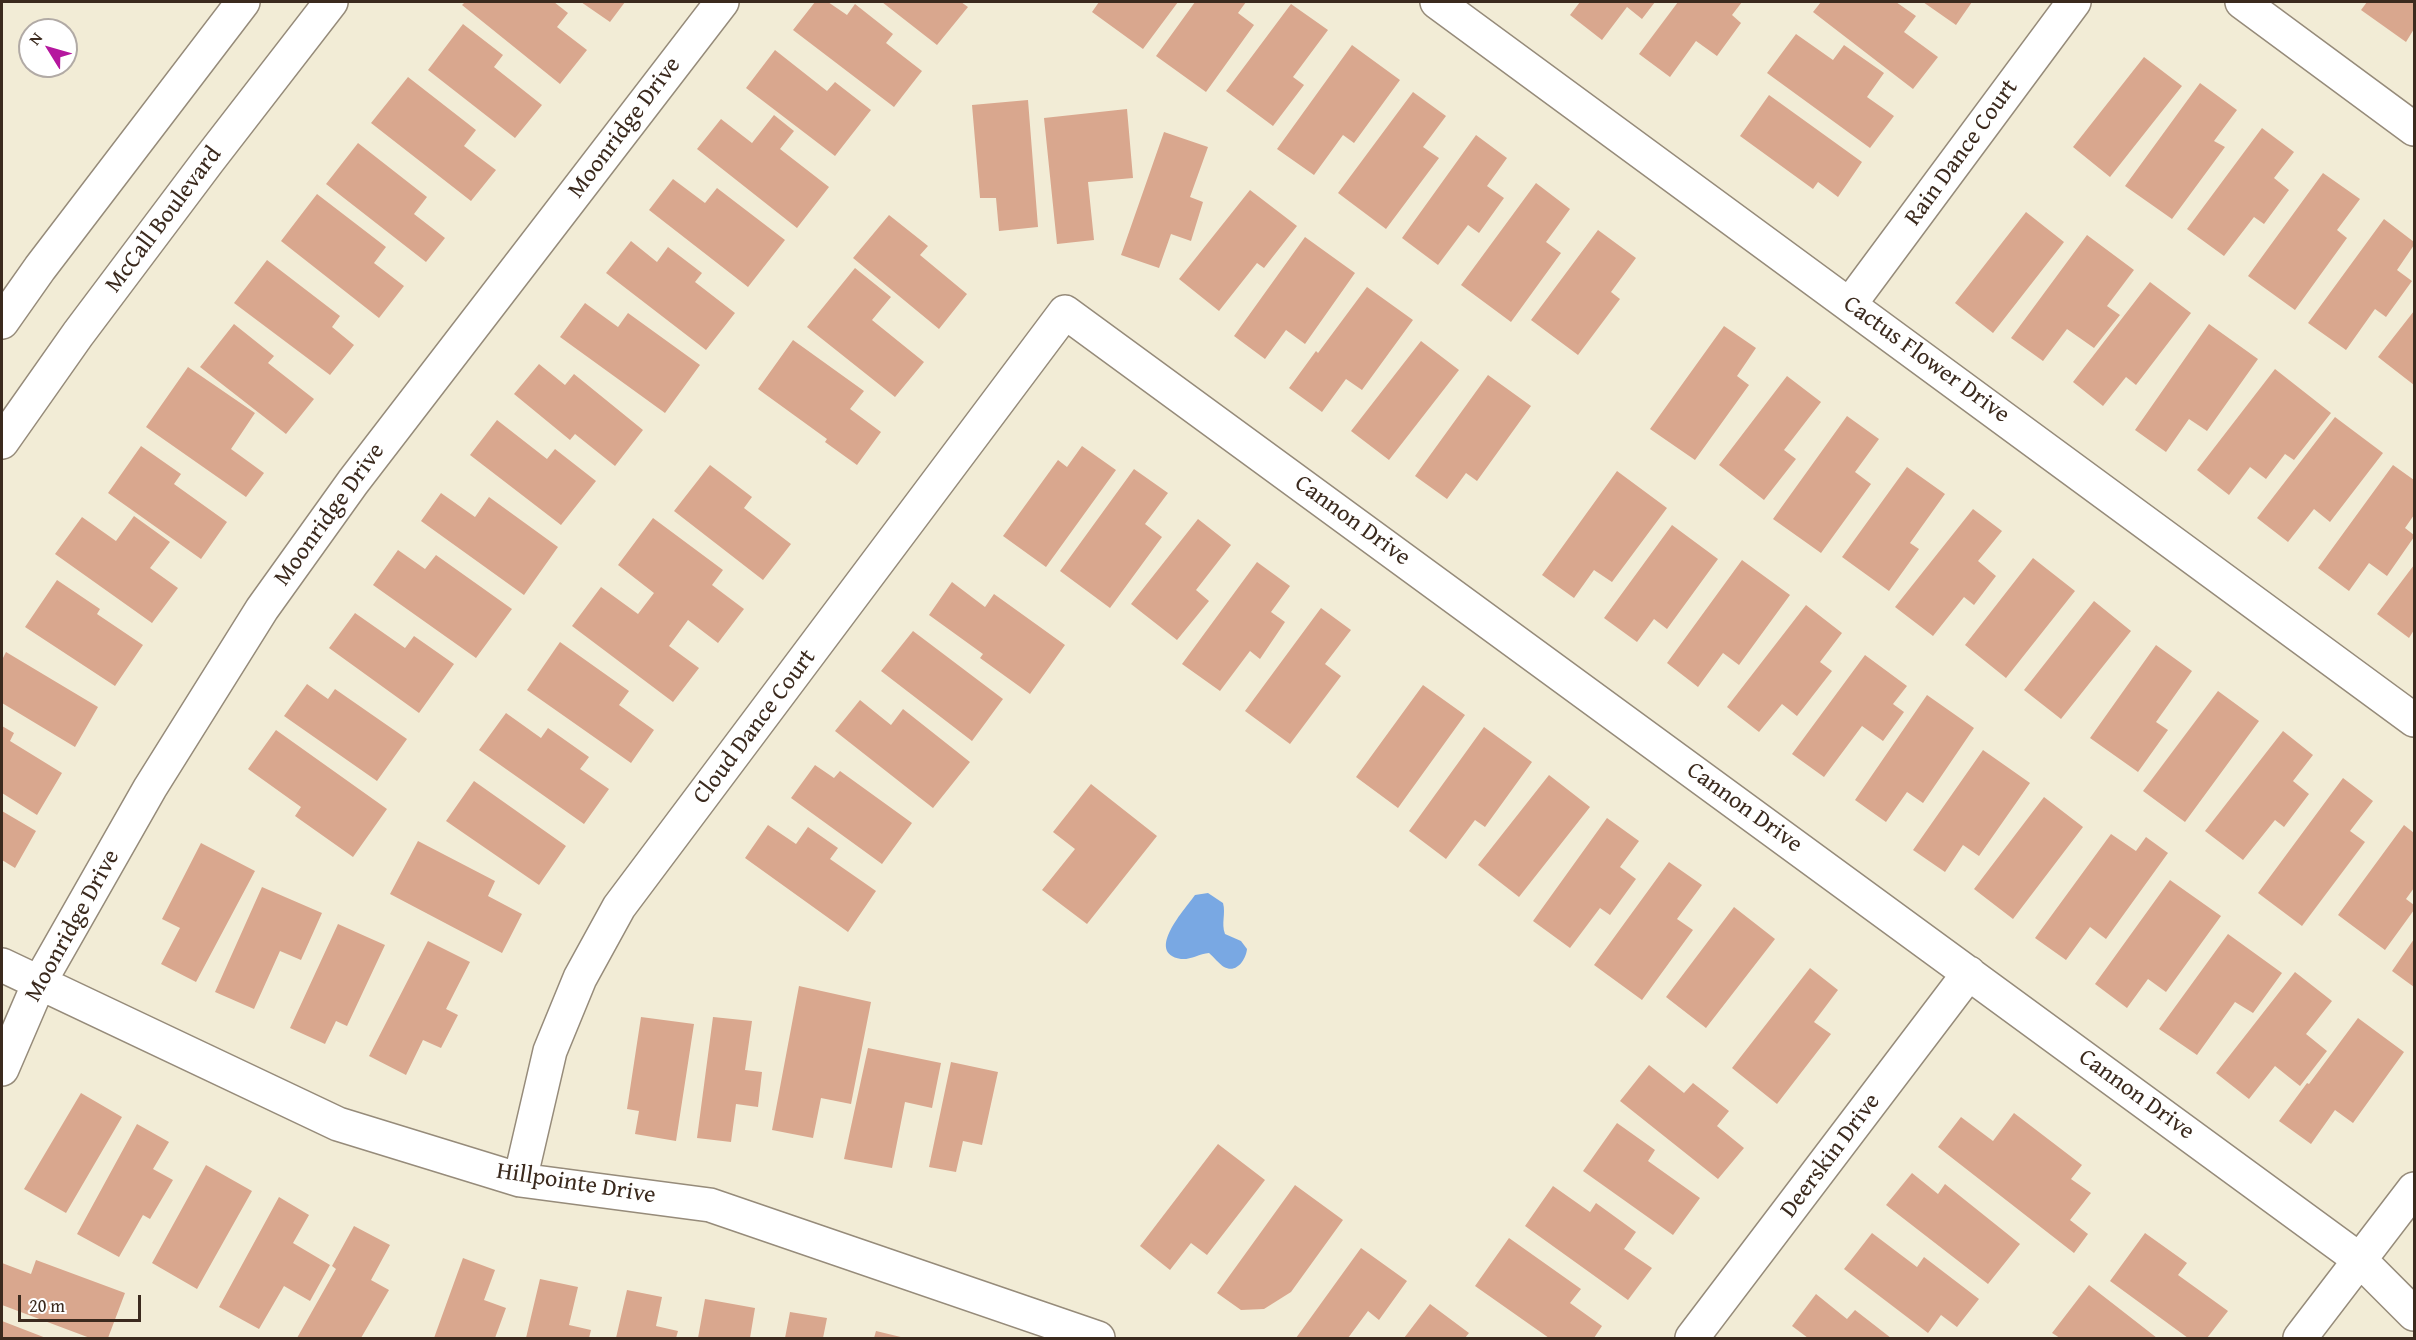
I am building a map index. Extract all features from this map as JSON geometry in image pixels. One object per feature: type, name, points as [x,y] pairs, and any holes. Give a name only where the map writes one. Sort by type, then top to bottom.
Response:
[{"type":"street","points":[[2,322],[40,267],[243,2]]},
{"type":"street","name":"McCall Boulevard","points":[[2,442],[78,334],[331,2]]},
{"type":"street","name":"Moonridge Drive","points":[[2,1069],[39,983],[150,788],[262,609],[353,482],[722,2]]},
{"type":"street","name":"Cactus Flower Drive","points":[[1437,2],[2415,720]]},
{"type":"street","name":"Rain Dance Court","points":[[1850,304],[2074,2]]},
{"type":"street","points":[[2242,2],[2415,129]]},
{"type":"street","name":"Cannon Drive","points":[[1065,312],[2360,1260],[2415,1314]]},
{"type":"street","name":"Cloud Dance Court","points":[[520,1180],[550,1051],[580,978],[619,908],[1065,312]]},
{"type":"street","name":"Hillpointe Drive","points":[[2,965],[338,1124],[520,1180],[710,1205],[1098,1338]]},
{"type":"street","name":"Deerskin Drive","points":[[1692,1338],[1969,973]]},
{"type":"street","points":[[2300,1338],[2415,1189]]},
{"type":"water","points":[[1208,893],[1223,903],[1225,934],[1241,941],[1247,949],[1243,961],[1233,969],[1224,967],[1209,953],[1181,959],[1171,955],[1166,948],[1167,940],[1177,919],[1195,895]]},
{"type":"building","points":[[465,2],[554,2],[568,13],[557,27],[587,50],[560,84],[462,5]]},
{"type":"building","points":[[581,2],[625,2],[610,22]]},
{"type":"building","points":[[815,2],[828,2],[847,15],[855,4],[893,34],[886,43],[922,71],[894,107],[793,30]]},
{"type":"building","points":[[882,2],[961,2],[968,7],[937,45]]},
{"type":"building","points":[[1099,2],[1178,2],[1143,49],[1092,12]]},
{"type":"building","points":[[1195,2],[1246,2],[1238,13],[1254,25],[1206,92],[1156,56]]},
{"type":"building","points":[[1580,2],[1655,2],[1642,19],[1627,7],[1602,40],[1570,15]]},
{"type":"building","points":[[1678,2],[1742,2],[1732,15],[1741,23],[1717,56],[1696,41],[1670,77],[1639,54]]},
{"type":"building","points":[[1821,2],[1896,2],[1916,16],[1904,32],[1938,57],[1913,89],[1813,12]]},
{"type":"building","points":[[1923,2],[1972,2],[1956,25]]},
{"type":"building","points":[[2367,2],[2414,2],[2414,29],[2406,42],[2361,10]]},
{"type":"building","points":[[1291,4],[1328,30],[1293,77],[1304,85],[1273,126],[1226,91]]},
{"type":"building","points":[[463,24],[503,55],[494,67],[542,105],[515,138],[428,70]]},
{"type":"building","points":[[1796,34],[1833,60],[1844,45],[1884,73],[1867,97],[1894,116],[1870,148],[1767,73]]},
{"type":"building","points":[[1352,45],[1400,80],[1354,143],[1343,135],[1314,175],[1277,149]]},
{"type":"building","points":[[775,50],[827,91],[835,82],[871,110],[835,156],[746,88]]},
{"type":"building","points":[[2144,57],[2182,86],[2110,177],[2073,147]]},
{"type":"building","points":[[408,77],[476,130],[464,146],[496,170],[471,201],[371,123]]},
{"type":"building","points":[[2200,83],[2237,110],[2214,141],[2225,147],[2172,219],[2125,186]]},
{"type":"building","points":[[1413,92],[1446,116],[1423,147],[1439,158],[1386,229],[1338,193]]},
{"type":"building","points":[[1769,95],[1862,162],[1838,197],[1818,182],[1813,189],[1740,136]]},
{"type":"building","points":[[1028,100],[1038,227],[999,231],[996,198],[980,198],[972,105]]},
{"type":"building","points":[[1127,109],[1133,178],[1088,182],[1094,240],[1057,244],[1044,118]]},
{"type":"building","points":[[774,115],[794,131],[780,149],[829,187],[797,228],[697,149],[721,119],[752,143]]},
{"type":"building","points":[[2262,128],[2294,152],[2274,178],[2289,190],[2264,224],[2254,217],[2224,256],[2187,229]]},
{"type":"building","points":[[1164,132],[1208,147],[1190,197],[1203,202],[1191,241],[1171,234],[1159,268],[1121,255]]},
{"type":"building","points":[[1476,135],[1507,158],[1487,186],[1504,198],[1479,233],[1468,225],[1438,265],[1402,238]]},
{"type":"building","points":[[358,143],[427,197],[414,214],[445,238],[426,262],[326,184]]},
{"type":"building","points":[[2323,173],[2360,199],[2337,230],[2347,238],[2295,310],[2248,276]]},
{"type":"building","points":[[673,179],[705,203],[717,188],[785,240],[748,287],[649,210]]},
{"type":"building","points":[[1536,183],[1570,209],[1546,242],[1561,253],[1511,322],[1461,285]]},
{"type":"building","points":[[1250,190],[1297,226],[1264,268],[1257,263],[1219,311],[1179,279]]},
{"type":"building","points":[[317,194],[386,247],[374,263],[404,286],[379,318],[281,241]]},
{"type":"building","points":[[2026,212],[2064,242],[1993,333],[1955,303]]},
{"type":"building","points":[[889,215],[928,246],[920,255],[967,294],[939,329],[853,258]]},
{"type":"building","points":[[2384,219],[2414,242],[2397,270],[2412,281],[2386,317],[2375,309],[2346,350],[2308,323]]},
{"type":"building","points":[[1598,230],[1636,258],[1611,292],[1620,299],[1578,355],[1531,320]]},
{"type":"building","points":[[2087,235],[2134,270],[2107,306],[2120,315],[2094,348],[2067,329],[2043,361],[2011,338]]},
{"type":"building","points":[[1305,237],[1355,273],[1305,344],[1286,330],[1265,359],[1234,336]]},
{"type":"building","points":[[631,241],[657,262],[668,247],[702,273],[695,282],[735,313],[706,350],[606,273]]},
{"type":"building","points":[[267,260],[340,316],[332,327],[354,345],[330,375],[234,303]]},
{"type":"building","points":[[855,268],[891,297],[872,320],[924,362],[895,397],[807,327]]},
{"type":"building","points":[[2150,282],[2191,313],[2136,385],[2126,377],[2103,406],[2073,382]]},
{"type":"building","points":[[1367,287],[1413,320],[1362,390],[1346,379],[1322,412],[1289,388]]},
{"type":"building","points":[[585,303],[618,327],[628,313],[700,365],[665,413],[560,337]]},
{"type":"building","points":[[2414,311],[2414,385],[2378,357]]},
{"type":"building","points":[[234,324],[274,356],[268,363],[314,399],[286,434],[200,367]]},
{"type":"building","points":[[2209,324],[2258,359],[2207,431],[2189,419],[2166,452],[2135,430]]},
{"type":"building","points":[[1724,326],[1756,348],[1737,376],[1749,385],[1695,460],[1650,429]]},
{"type":"building","points":[[793,340],[864,391],[850,409],[881,432],[857,465],[825,442],[827,439],[758,389]]},
{"type":"building","points":[[1421,341],[1459,370],[1389,460],[1351,431]]},
{"type":"building","points":[[539,364],[565,385],[574,374],[643,430],[615,466],[575,434],[570,440],[514,394]]},
{"type":"building","points":[[188,367],[255,413],[231,449],[264,473],[246,497],[146,427]]},
{"type":"building","points":[[2275,369],[2331,413],[2294,460],[2285,454],[2266,479],[2250,467],[2229,495],[2197,470]]},
{"type":"building","points":[[1488,375],[1531,406],[1477,481],[1466,473],[1447,499],[1415,476]]},
{"type":"building","points":[[1787,376],[1821,402],[1784,450],[1796,459],[1764,500],[1719,465]]},
{"type":"building","points":[[1847,416],[1879,439],[1855,472],[1871,484],[1821,553],[1773,519]]},
{"type":"building","points":[[2335,417],[2383,453],[2330,522],[2314,509],[2288,542],[2257,518]]},
{"type":"building","points":[[497,420],[547,459],[555,449],[596,481],[561,525],[470,455]]},
{"type":"building","points":[[141,446],[181,474],[174,484],[227,522],[201,559],[108,493]]},
{"type":"building","points":[[1082,446],[1116,470],[1046,567],[1003,536],[1058,460],[1067,467]]},
{"type":"building","points":[[710,465],[752,497],[744,508],[791,544],[763,580],[674,511]]},
{"type":"building","points":[[2393,465],[2414,480],[2414,515],[2405,528],[2414,537],[2387,576],[2369,563],[2349,591],[2318,568]]},
{"type":"building","points":[[1907,467],[1945,494],[1910,543],[1919,549],[1889,591],[1842,557]]},
{"type":"building","points":[[1134,469],[1168,493],[1145,524],[1162,537],[1110,608],[1060,571]]},
{"type":"building","points":[[1617,471],[1667,508],[1612,582],[1594,570],[1574,598],[1542,575]]},
{"type":"building","points":[[441,493],[475,517],[489,497],[558,547],[524,595],[421,521]]},
{"type":"building","points":[[1973,509],[2002,531],[1978,561],[1996,576],[1974,605],[1964,597],[1933,636],[1895,607]]},
{"type":"building","points":[[134,516],[170,542],[150,568],[178,588],[152,623],[55,554],[82,517],[116,541]]},
{"type":"building","points":[[653,518],[723,570],[712,585],[744,609],[718,643],[688,620],[669,646],[699,668],[673,702],[572,626],[601,587],[638,614],[654,593],[618,565]]},
{"type":"building","points":[[1198,519],[1231,545],[1196,590],[1209,601],[1177,640],[1131,604]]},
{"type":"building","points":[[1672,525],[1718,559],[1667,629],[1654,619],[1637,642],[1604,618]]},
{"type":"building","points":[[398,550],[425,569],[436,555],[512,609],[476,658],[373,585]]},
{"type":"building","points":[[2033,558],[2075,591],[2006,678],[1965,645]]},
{"type":"building","points":[[1742,560],[1790,595],[1739,665],[1723,653],[1698,687],[1667,663]]},
{"type":"building","points":[[1257,562],[1290,586],[1271,612],[1285,622],[1260,659],[1250,651],[1220,691],[1182,664]]},
{"type":"building","points":[[2414,565],[2414,630],[2409,638],[2377,614]]},
{"type":"building","points":[[57,580],[100,609],[97,614],[143,645],[115,686],[25,627]]},
{"type":"building","points":[[952,582],[985,607],[994,594],[1065,645],[1030,694],[980,658],[983,654],[929,615]]},
{"type":"building","points":[[2094,601],[2131,631],[2061,719],[2024,690]]},
{"type":"building","points":[[1806,605],[1842,633],[1820,662],[1832,671],[1797,716],[1782,704],[1759,732],[1727,707]]},
{"type":"building","points":[[1321,608],[1351,630],[1325,664],[1341,676],[1290,744],[1245,711]]},
{"type":"building","points":[[355,613],[405,648],[414,636],[454,664],[419,713],[329,648]]},
{"type":"building","points":[[913,631],[1003,699],[972,741],[881,671]]},
{"type":"building","points":[[560,642],[629,691],[619,705],[654,730],[631,763],[527,690]]},
{"type":"building","points":[[2156,645],[2192,671],[2156,722],[2168,730],[2138,772],[2090,738]]},
{"type":"building","points":[[6,652],[98,707],[75,747],[2,703],[2,660]]},
{"type":"building","points":[[1865,655],[1907,686],[1893,704],[1904,712],[1883,741],[1862,726],[1824,777],[1792,754]]},
{"type":"building","points":[[307,684],[328,699],[335,689],[407,739],[377,781],[284,716]]},
{"type":"building","points":[[1423,685],[1465,715],[1398,808],[1356,777]]},
{"type":"building","points":[[2218,691],[2259,721],[2185,822],[2143,791]]},
{"type":"building","points":[[1927,695],[1974,728],[1923,803],[1907,792],[1886,822],[1855,800]]},
{"type":"building","points":[[860,700],[891,725],[903,709],[970,762],[933,808],[835,731]]},
{"type":"building","points":[[506,713],[541,738],[548,728],[589,757],[580,769],[609,789],[584,824],[479,750]]},
{"type":"building","points":[[2,726],[14,733],[10,741],[62,773],[37,815],[2,793]]},
{"type":"building","points":[[1484,727],[1532,762],[1485,827],[1475,820],[1446,859],[1409,831]]},
{"type":"building","points":[[276,730],[387,809],[353,857],[295,816],[301,807],[248,769]]},
{"type":"building","points":[[2283,731],[2313,755],[2293,781],[2309,794],[2284,827],[2275,820],[2243,860],[2205,831]]},
{"type":"building","points":[[1983,750],[2030,783],[1979,856],[1963,845],[1945,872],[1913,850]]},
{"type":"building","points":[[815,765],[834,778],[840,771],[912,823],[882,864],[791,798]]},
{"type":"building","points":[[1549,775],[1590,807],[1519,897],[1478,865]]},
{"type":"building","points":[[2343,778],[2373,801],[2350,831],[2365,842],[2302,926],[2258,893]]},
{"type":"building","points":[[474,781],[566,846],[539,885],[446,821]]},
{"type":"building","points":[[1091,784],[1157,836],[1087,924],[1042,890],[1075,849],[1053,832]]},
{"type":"building","points":[[2044,797],[2083,827],[2013,919],[1974,889]]},
{"type":"building","points":[[2,811],[36,831],[15,868],[2,860]]},
{"type":"building","points":[[1607,818],[1639,841],[1620,867],[1636,879],[1610,915],[1600,908],[1570,948],[1533,921]]},
{"type":"building","points":[[768,825],[796,844],[808,827],[838,848],[830,859],[876,891],[848,932],[745,858]]},
{"type":"building","points":[[2404,825],[2414,833],[2414,888],[2406,899],[2414,905],[2414,910],[2385,950],[2338,915]]},
{"type":"building","points":[[2111,834],[2136,851],[2146,837],[2168,853],[2106,939],[2090,927],[2066,960],[2035,938]]},
{"type":"building","points":[[418,841],[495,881],[488,896],[522,914],[502,953],[390,894]]},
{"type":"building","points":[[201,843],[255,871],[196,982],[161,964],[180,928],[162,919]]},
{"type":"building","points":[[1669,862],[1702,885],[1677,919],[1693,930],[1642,1000],[1594,965]]},
{"type":"building","points":[[2170,880],[2221,916],[2166,992],[2148,979],[2127,1008],[2095,984]]},
{"type":"building","points":[[262,887],[322,913],[301,960],[280,951],[254,1009],[215,992]]},
{"type":"building","points":[[1734,907],[1775,939],[1706,1028],[1666,997]]},
{"type":"building","points":[[338,924],[385,945],[347,1026],[336,1021],[325,1044],[290,1028]]},
{"type":"building","points":[[2228,934],[2282,973],[2253,1013],[2235,1002],[2197,1055],[2159,1029]]},
{"type":"building","points":[[2414,939],[2414,987],[2392,971]]},
{"type":"building","points":[[428,941],[470,962],[446,1009],[458,1015],[441,1048],[423,1040],[406,1075],[369,1056]]},
{"type":"building","points":[[1810,968],[1838,990],[1814,1022],[1831,1034],[1777,1104],[1732,1068]]},
{"type":"building","points":[[2295,972],[2332,1001],[2306,1034],[2327,1051],[2300,1086],[2275,1066],[2249,1099],[2216,1073]]},
{"type":"building","points":[[799,986],[871,1002],[851,1104],[821,1098],[813,1138],[772,1130]]},
{"type":"building","points":[[641,1017],[694,1024],[676,1141],[635,1134],[639,1111],[627,1109]]},
{"type":"building","points":[[713,1017],[752,1021],[745,1070],[762,1072],[758,1107],[736,1104],[731,1142],[697,1138]]},
{"type":"building","points":[[2358,1018],[2404,1052],[2353,1123],[2335,1110],[2311,1144],[2279,1121]]},
{"type":"building","points":[[868,1048],[941,1063],[932,1108],[905,1102],[892,1168],[844,1159]]},
{"type":"building","points":[[951,1062],[998,1072],[982,1145],[963,1141],[956,1172],[929,1167]]},
{"type":"building","points":[[1649,1065],[1684,1093],[1693,1083],[1729,1111],[1717,1126],[1744,1148],[1718,1179],[1620,1101]]},
{"type":"building","points":[[81,1093],[122,1117],[66,1213],[24,1189]]},
{"type":"building","points":[[2014,1113],[2082,1165],[2071,1179],[2091,1193],[2070,1220],[2088,1234],[2074,1253],[1938,1147],[1961,1117],[1993,1141]]},
{"type":"building","points":[[1617,1123],[1655,1150],[1648,1161],[1700,1198],[1673,1235],[1583,1171]]},
{"type":"building","points":[[137,1124],[169,1142],[153,1169],[173,1180],[150,1219],[143,1215],[119,1257],[77,1234]]},
{"type":"building","points":[[1218,1144],[1265,1180],[1207,1255],[1191,1243],[1170,1270],[1140,1246]]},
{"type":"building","points":[[206,1165],[252,1191],[197,1289],[152,1263]]},
{"type":"building","points":[[1912,1173],[1938,1194],[1945,1184],[2020,1244],[1988,1284],[1886,1205]]},
{"type":"building","points":[[1295,1185],[1343,1220],[1291,1292],[1264,1309],[1241,1310],[1217,1293]]},
{"type":"building","points":[[1553,1186],[1590,1212],[1596,1203],[1636,1232],[1624,1249],[1652,1268],[1628,1300],[1525,1226]]},
{"type":"building","points":[[279,1197],[309,1215],[293,1243],[330,1265],[310,1301],[284,1286],[259,1329],[219,1307]]},
{"type":"building","points":[[354,1226],[390,1245],[371,1280],[389,1290],[361,1338],[297,1338],[336,1269],[332,1266]]},
{"type":"building","points":[[1872,1233],[1917,1267],[1924,1257],[1979,1299],[1957,1327],[1941,1315],[1928,1333],[1844,1269]]},
{"type":"building","points":[[2145,1233],[2187,1263],[2178,1275],[2228,1311],[2207,1338],[2188,1338],[2110,1281]]},
{"type":"building","points":[[1509,1238],[1581,1289],[1570,1303],[1602,1326],[1594,1338],[1549,1338],[1475,1286]]},
{"type":"building","points":[[1361,1248],[1407,1281],[1379,1320],[1368,1311],[1348,1338],[1296,1338]]},
{"type":"building","points":[[463,1258],[495,1270],[484,1300],[506,1308],[495,1338],[434,1338]]},
{"type":"building","points":[[36,1260],[125,1293],[108,1338],[90,1338],[2,1305],[2,1263],[31,1274]]},
{"type":"building","points":[[540,1279],[578,1287],[569,1325],[591,1330],[589,1338],[526,1338]]},
{"type":"building","points":[[2089,1285],[2157,1338],[2060,1338],[2052,1333]]},
{"type":"building","points":[[627,1290],[662,1297],[656,1326],[678,1331],[676,1338],[616,1338]]},
{"type":"building","points":[[1816,1294],[1847,1319],[1855,1310],[1891,1338],[1808,1338],[1792,1326]]},
{"type":"building","points":[[705,1299],[755,1308],[750,1338],[698,1338]]},
{"type":"building","points":[[1430,1304],[1469,1333],[1465,1338],[1404,1338]]},
{"type":"building","points":[[790,1312],[827,1318],[823,1338],[785,1338]]},
{"type":"building","points":[[2,1321],[46,1338],[2,1338]]},
{"type":"building","points":[[876,1331],[905,1338],[874,1338]]}]
